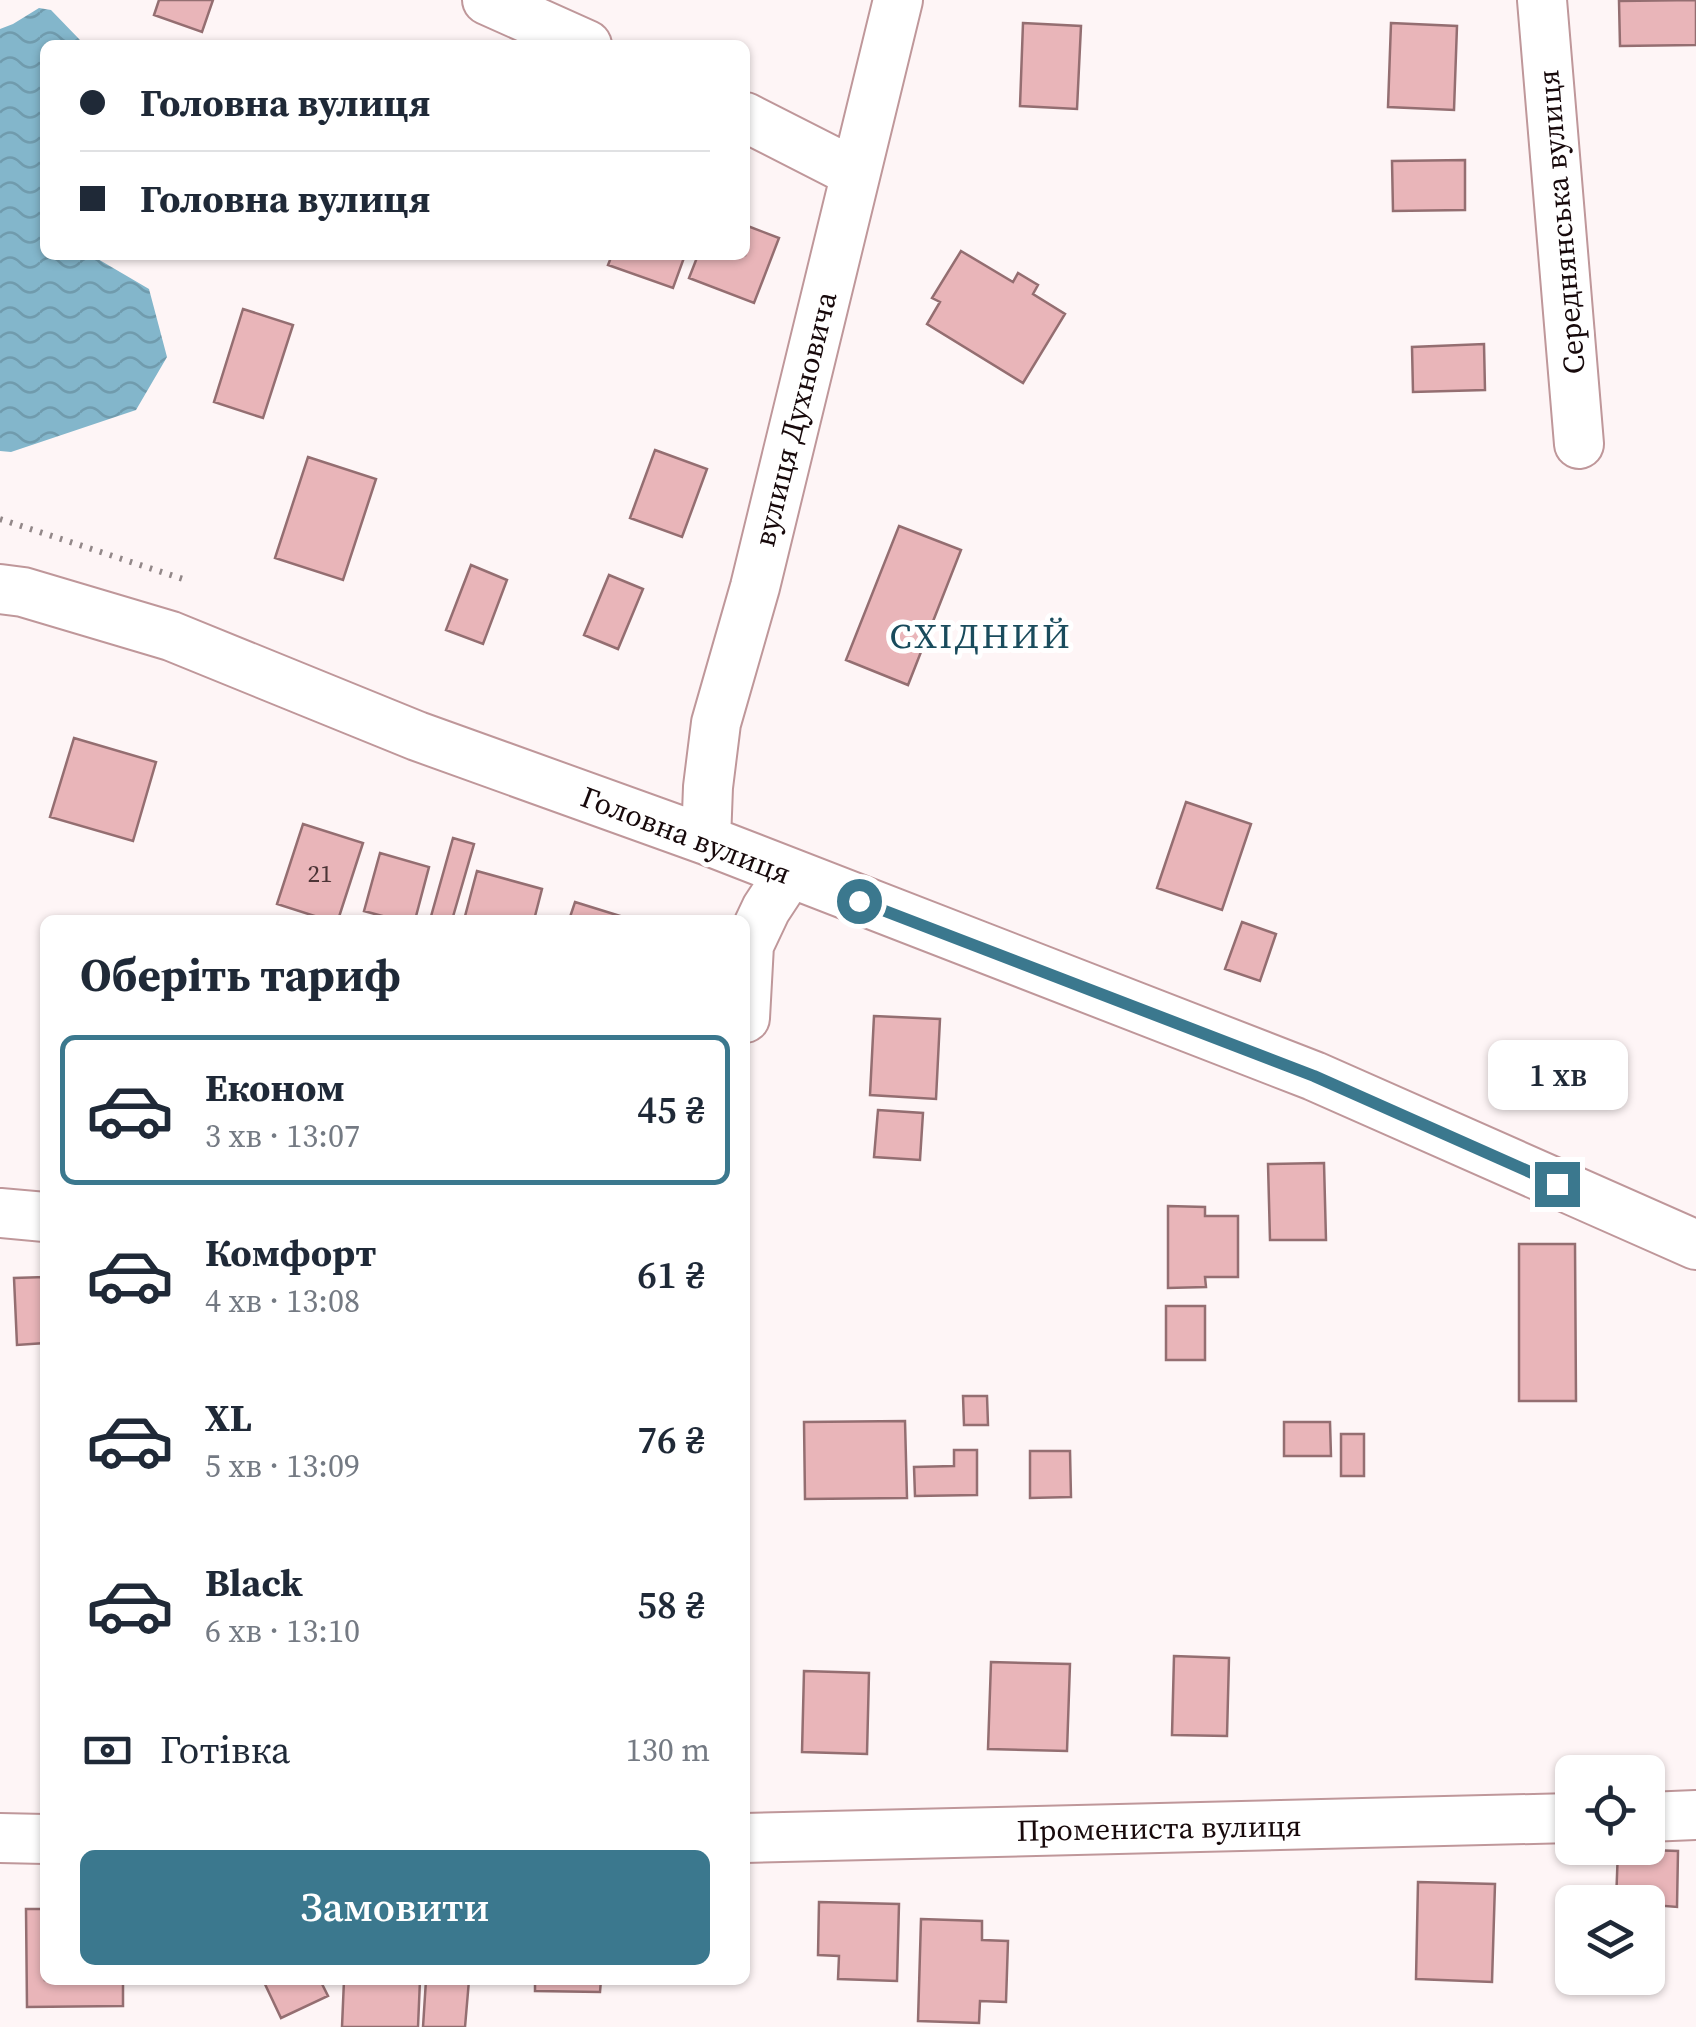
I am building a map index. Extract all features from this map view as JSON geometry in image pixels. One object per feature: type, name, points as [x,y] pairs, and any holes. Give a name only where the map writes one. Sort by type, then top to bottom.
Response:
[{"type":"street","points":[[488,0],[575,40]]},
{"type":"street","name":"вулиця Духновича","points":[[706,840],[716,724],[754,587],[898,0]]},
{"type":"street","name":"Середнянська вулиця","points":[[1542,0],[1579,444]]},
{"type":"street","points":[[750,120],[855,173]]},
{"type":"street","name":"Головна вулиця","points":[[0,589],[23,592],[171,636],[417,736],[706,840],[1314,1076],[1696,1245]]},
{"type":"street","points":[[750,945],[766,909],[789,874]]},
{"type":"street","points":[[0,1213],[40,1217]]},
{"type":"street","points":[[1665,1816],[1696,1816]]},
{"type":"street","name":"Промениста вулиця","points":[[750,1838],[1555,1818]]},
{"type":"street","points":[[0,1838],[40,1839]]},
{"type":"path","points":[[0,519],[186,580]]},
{"type":"water","points":[[39,8],[51,10],[80,40],[40,40],[40,260],[100,260],[149,289],[167,357],[136,410],[11,452],[0,451],[0,29]]},
{"type":"building","points":[[159,0],[213,0],[202,32],[154,15]]},
{"type":"building","points":[[1696,0],[1696,45],[1620,46],[1619,1]]},
{"type":"building","points":[[1023,23],[1081,26],[1077,109],[1020,106]]},
{"type":"building","points":[[1391,23],[1457,26],[1454,110],[1388,107]]},
{"type":"building","points":[[1465,160],[1465,210],[1393,211],[1392,161]]},
{"type":"building","points":[[750,227],[779,238],[754,303],[689,278],[696,260],[750,260]]},
{"type":"building","points":[[961,251],[1013,282],[1018,273],[1038,285],[1033,294],[1065,314],[1023,383],[927,324],[940,302],[932,298]]},
{"type":"building","points":[[610,260],[683,260],[673,288],[608,265]]},
{"type":"building","points":[[243,309],[293,325],[263,418],[214,402]]},
{"type":"building","points":[[1484,344],[1485,390],[1413,392],[1412,347]]},
{"type":"building","points":[[655,450],[707,469],[682,537],[630,518]]},
{"type":"building","points":[[308,457],[376,479],[343,580],[275,558]]},
{"type":"building","points":[[899,526],[961,550],[908,685],[846,660]]},
{"type":"building","points":[[471,565],[507,580],[483,644],[446,630]]},
{"type":"building","points":[[609,575],[643,589],[618,649],[584,635]]},
{"type":"building","points":[[74,738],[156,762],[133,841],[50,817]]},
{"type":"building","points":[[1186,802],[1251,824],[1222,910],[1157,888]]},
{"type":"building","points":[[303,824],[363,843],[340,915],[311,915],[277,904]]},
{"type":"building","points":[[453,838],[474,844],[453,915],[431,915]]},
{"type":"building","points":[[380,853],[429,867],[416,915],[364,911]]},
{"type":"building","points":[[477,871],[542,889],[535,915],[465,915]]},
{"type":"building","points":[[575,902],[617,915],[571,915]]},
{"type":"building","points":[[1242,922],[1276,934],[1260,981],[1225,969]]},
{"type":"building","points":[[874,1016],[940,1019],[936,1099],[870,1095]]},
{"type":"building","points":[[878,1110],[923,1113],[920,1160],[874,1157]]},
{"type":"building","points":[[1324,1163],[1326,1240],[1270,1240],[1268,1164]]},
{"type":"building","points":[[1168,1206],[1205,1207],[1205,1216],[1238,1216],[1238,1277],[1205,1277],[1206,1287],[1168,1288]]},
{"type":"building","points":[[1519,1244],[1575,1244],[1576,1401],[1519,1401]]},
{"type":"building","points":[[40,1277],[40,1343],[17,1345],[14,1278]]},
{"type":"building","points":[[1166,1306],[1205,1306],[1205,1360],[1166,1360]]},
{"type":"building","points":[[963,1396],[987,1396],[988,1425],[964,1425]]},
{"type":"building","points":[[905,1421],[907,1498],[805,1499],[804,1422]]},
{"type":"building","points":[[1284,1422],[1330,1422],[1331,1456],[1284,1456]]},
{"type":"building","points":[[1341,1434],[1364,1434],[1364,1476],[1341,1476]]},
{"type":"building","points":[[954,1450],[977,1450],[977,1495],[915,1496],[914,1467],[954,1466]]},
{"type":"building","points":[[1030,1451],[1070,1451],[1071,1497],[1030,1498]]},
{"type":"building","points":[[1174,1656],[1229,1658],[1227,1736],[1172,1735]]},
{"type":"building","points":[[991,1662],[1070,1664],[1067,1751],[988,1749]]},
{"type":"building","points":[[804,1671],[869,1673],[867,1754],[802,1752]]},
{"type":"building","points":[[1665,1851],[1678,1851],[1677,1907],[1665,1906],[1665,1885],[1617,1885],[1617,1865],[1665,1865]]},
{"type":"building","points":[[1418,1882],[1495,1884],[1492,1982],[1416,1979]]},
{"type":"building","points":[[819,1902],[899,1904],[897,1981],[838,1979],[839,1956],[818,1955]]},
{"type":"building","points":[[26,1909],[40,1909],[40,1985],[123,1985],[123,2006],[27,2007]]},
{"type":"building","points":[[921,1919],[982,1921],[982,1940],[1008,1941],[1006,2002],[980,2001],[979,2023],[918,2021]]},
{"type":"building","points":[[265,1985],[322,1985],[328,1996],[281,2018]]},
{"type":"building","points":[[344,1985],[420,1985],[418,2027],[342,2027]]},
{"type":"building","points":[[426,1985],[469,1985],[465,2027],[423,2027]]},
{"type":"building","points":[[535,1985],[601,1985],[600,1992],[535,1991]]},
{"type":"district","name":"СХІДНИЙ","points":[[981,636]]},
{"type":"route","points":[[859,901],[1314,1076],[1557,1184]]}]
